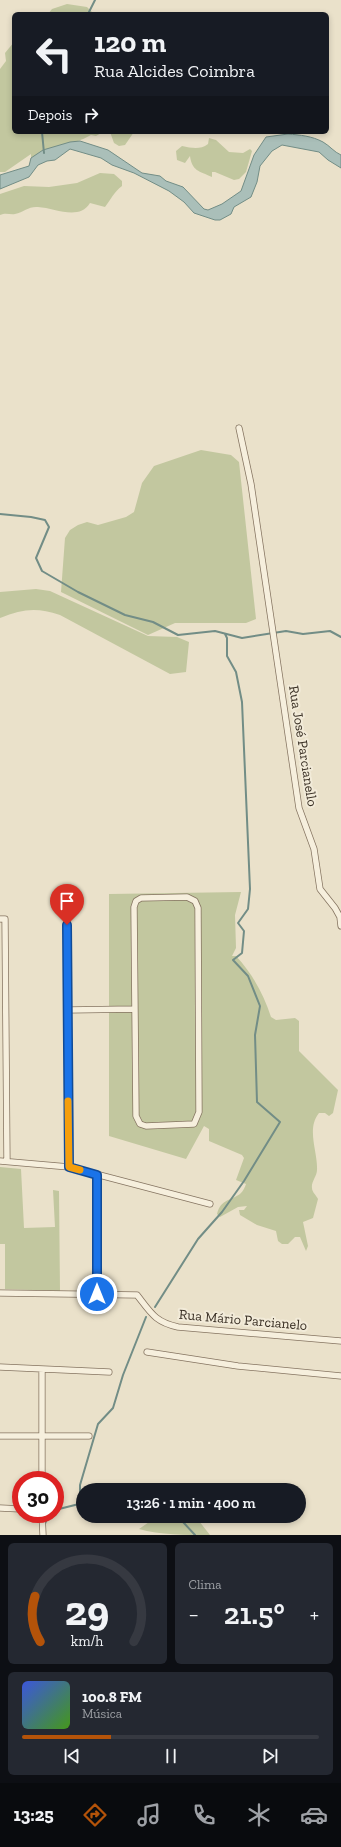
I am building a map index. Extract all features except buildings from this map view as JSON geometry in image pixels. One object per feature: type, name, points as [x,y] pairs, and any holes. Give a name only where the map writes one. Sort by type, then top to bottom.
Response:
[{"type":"street","name":"Rua José Parcianello","points":[[238,428],[251,484],[300,808],[314,849],[320,889],[335,908],[340,917],[341,926]]},
{"type":"street","points":[[67,897],[69,1167]]},
{"type":"street","points":[[187,897],[195,901],[198,908],[199,1112],[194,1124],[146,1126],[140,1124],[136,1116],[134,1008],[134,907],[136,901],[141,898],[187,897]]},
{"type":"street","points":[[2,919],[3,1069],[7,1161]]},
{"type":"street","points":[[68,1010],[134,1008]]},
{"type":"street","points":[[0,1161],[69,1167],[210,1204]]},
{"type":"street","points":[[97,1175],[97,1294]]},
{"type":"street","name":"Rua Mário Parcianelo","points":[[0,1293],[137,1295],[149,1310],[164,1324],[178,1327],[341,1341]]},
{"type":"street","points":[[147,1352],[238,1366],[341,1376]]},
{"type":"street","points":[[0,1368],[109,1372]]},
{"type":"street","points":[[42,1369],[42,1471]]},
{"type":"street","points":[[0,1436],[89,1436]]},
{"type":"street","points":[[0,1508],[12,1509]]},
{"type":"street","points":[[42,1523],[42,1535]]},
{"type":"green space","points":[[67,4],[87,7],[92,12],[50,12],[52,9]]},
{"type":"green space","points":[[12,44],[12,134],[100,134],[96,136],[91,135],[76,142],[38,154],[31,158],[31,154],[5,172],[0,172],[0,69],[6,61],[5,53]]},
{"type":"green space","points":[[111,134],[133,134],[125,145],[119,146],[114,143]]},
{"type":"green space","points":[[209,138],[216,140],[229,152],[243,153],[250,149],[252,151],[246,172],[239,179],[234,180],[215,172],[212,172],[212,177],[200,172],[192,165],[190,156],[185,163],[177,160],[176,151],[182,146],[199,148],[208,144]]},
{"type":"green space","points":[[100,173],[114,174],[122,181],[122,186],[105,207],[90,203],[80,211],[66,212],[35,207],[15,214],[0,215],[0,194],[24,186],[49,187],[77,183]]},
{"type":"green space","points":[[201,450],[231,455],[239,462],[256,619],[246,623],[175,623],[148,635],[61,592],[65,538],[70,530],[87,522],[98,525],[126,517],[134,512],[142,483],[154,466]]},
{"type":"green space","points":[[36,589],[50,591],[148,636],[177,637],[189,642],[186,672],[170,674],[60,615],[51,612],[30,610],[0,618],[0,592]]},
{"type":"green space","points":[[241,892],[235,915],[236,948],[232,956],[236,956],[252,977],[265,1001],[271,1017],[276,1020],[295,1018],[299,1021],[299,1051],[338,1090],[333,1113],[329,1116],[325,1113],[319,1113],[313,1126],[317,1170],[312,1188],[318,1199],[313,1218],[303,1222],[308,1246],[306,1251],[300,1237],[295,1237],[288,1244],[282,1244],[278,1241],[276,1231],[257,1225],[240,1215],[239,1210],[244,1210],[247,1206],[238,1207],[220,1217],[217,1214],[224,1202],[238,1196],[245,1188],[246,1184],[236,1180],[244,1158],[242,1155],[209,1141],[209,1129],[204,1126],[186,1159],[109,1136],[109,894]]},
{"type":"green space","points":[[0,1167],[21,1169],[24,1228],[55,1227],[53,1190],[59,1191],[60,1291],[5,1289],[5,1244],[0,1244]]},
{"type":"green space","points":[[148,1523],[201,1523],[210,1535],[164,1534],[139,1529]]},
{"type":"water","points":[[288,134],[301,135],[319,140],[341,155],[341,168],[319,152],[282,145],[272,151],[260,166],[257,182],[251,197],[234,207],[231,214],[220,220],[215,220],[194,213],[184,202],[169,191],[134,173],[112,165],[101,158],[70,149],[55,160],[47,161],[38,165],[29,177],[0,189],[0,175],[29,166],[31,158],[43,150],[70,142],[80,141],[108,150],[142,173],[160,176],[166,181],[183,187],[204,209],[208,210],[222,204],[241,191],[254,155],[266,137]]},
{"type":"waterway","points":[[89,12],[95,0]]},
{"type":"waterway","points":[[42,134],[44,153]]},
{"type":"waterway","points":[[0,514],[45,520],[49,527],[36,558],[42,571],[78,592],[125,615],[153,622],[178,635],[215,631],[242,638],[286,631],[303,634],[330,631],[341,637]]},
{"type":"waterway","points":[[155,1307],[198,1239],[222,1212],[244,1181],[280,1122],[257,1102],[255,1035],[260,1006],[248,976],[233,960],[242,953],[244,931],[238,923],[248,909],[250,889],[242,702],[236,672],[227,656],[227,638],[225,634]]},
{"type":"waterway","points":[[81,1483],[98,1424],[113,1408],[123,1375],[146,1317]]},
{"type":"waterway","points":[[64,1508],[76,1505]]},
{"type":"waterway","points":[[184,1523],[195,1535]]},
{"type":"slow traffic","points":[[68,1101],[69,1167],[80,1170]]},
{"type":"route","points":[[67,925],[69,1167],[97,1175],[97,1294]]}]
